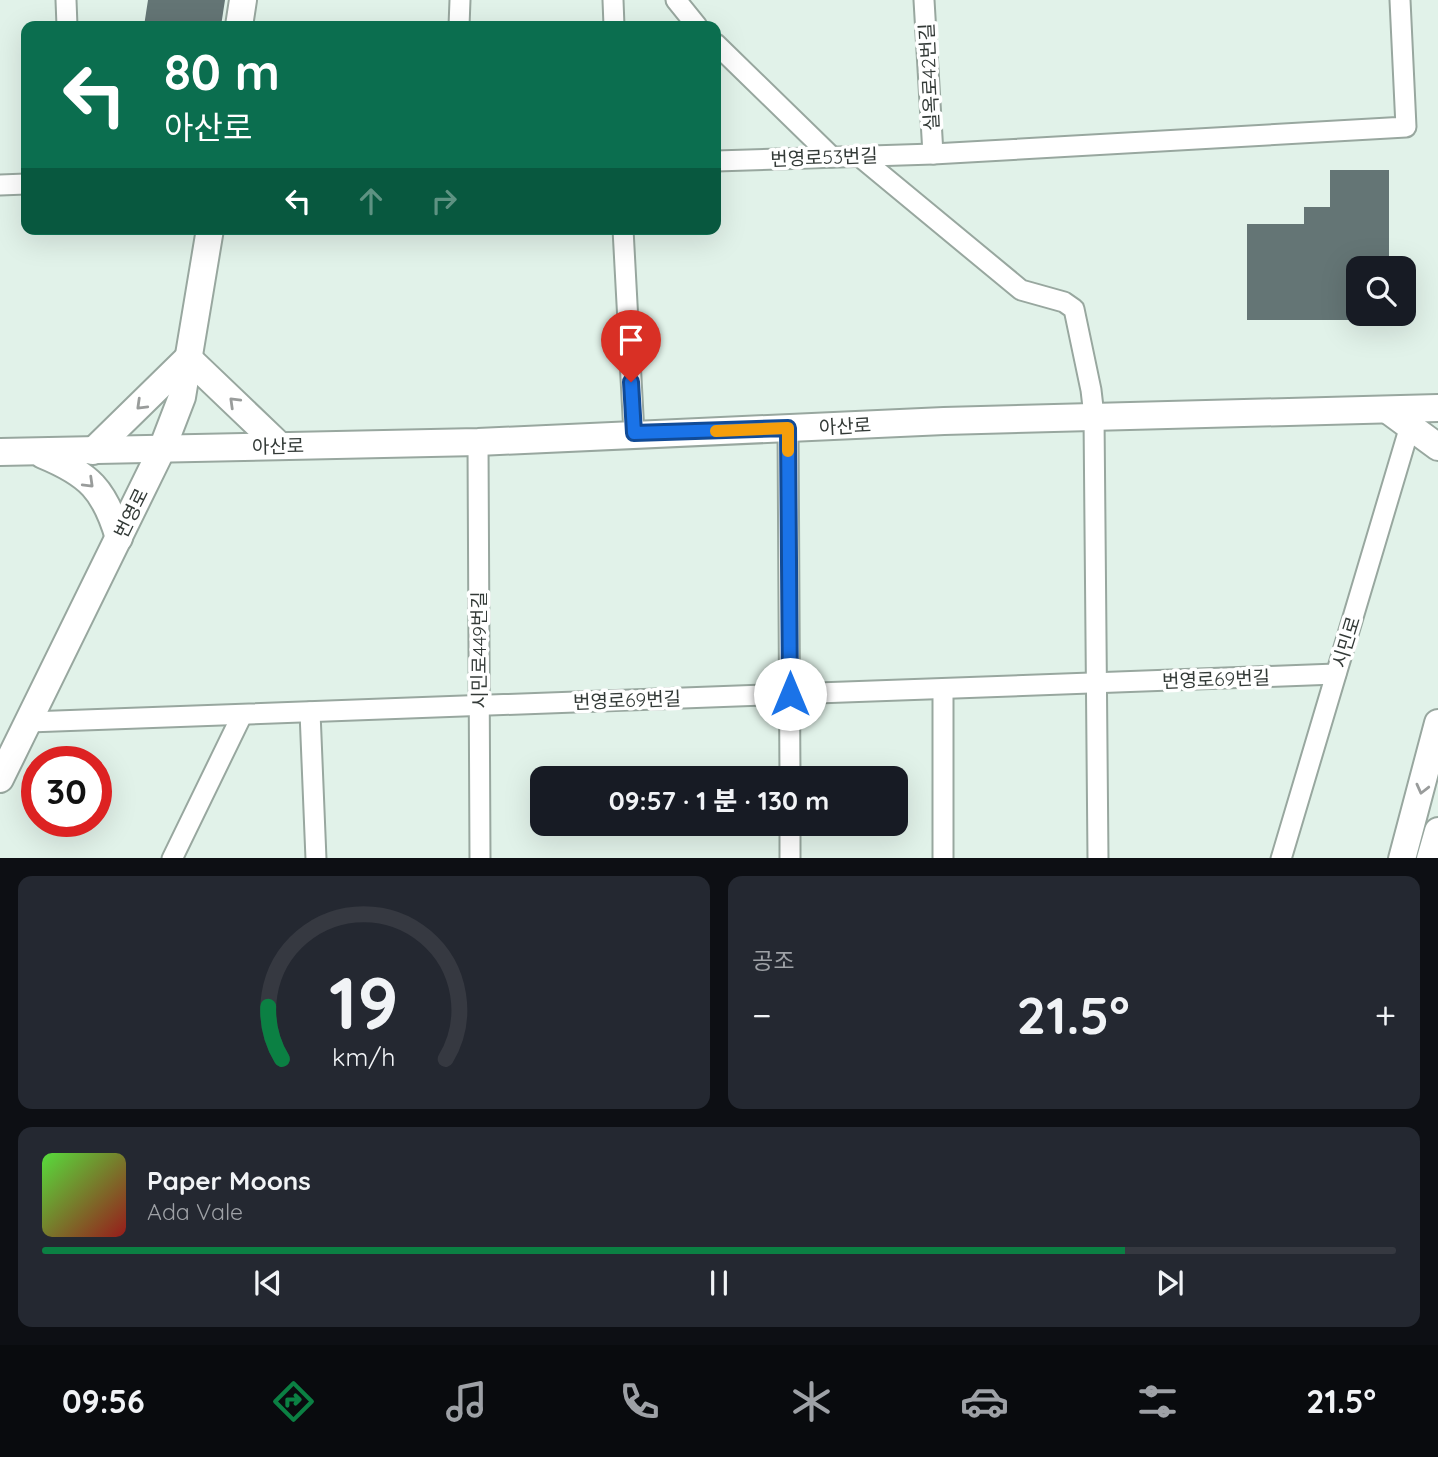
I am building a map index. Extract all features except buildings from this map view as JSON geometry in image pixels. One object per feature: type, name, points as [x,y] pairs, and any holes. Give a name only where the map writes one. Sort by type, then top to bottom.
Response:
[{"type":"street","points":[[66,0],[67,21]]},
{"type":"street","points":[[240,21],[243,0]]},
{"type":"street","points":[[459,21],[460,0]]},
{"type":"street","points":[[613,0],[614,21]]},
{"type":"street","points":[[676,0],[693,21]]},
{"type":"street","name":"실옥로42번길","points":[[925,0],[933,154]]},
{"type":"street","name":"번영로53번길","points":[[721,161],[933,154],[1406,127],[1399,0]]},
{"type":"street","points":[[721,49],[832,157]]},
{"type":"street","points":[[859,156],[1021,290],[1064,302],[1074,309],[1094,416],[1098,858]]},
{"type":"street","points":[[0,185],[21,184]]},
{"type":"street","name":"번영로","points":[[0,779],[162,449],[181,397],[209,235]]},
{"type":"street","points":[[623,235],[634,433]]},
{"type":"street","points":[[93,451],[188,358],[280,446]]},
{"type":"street","name":"아산로","points":[[0,452],[478,442],[634,433],[1094,416],[1400,419],[1438,408]]},
{"type":"street","points":[[1400,419],[1438,447]]},
{"type":"street","name":"시민로","points":[[1281,858],[1336,674],[1400,419]]},
{"type":"street","points":[[788,428],[790,766]]},
{"type":"street","name":"시민로449번길","points":[[478,442],[480,858]]},
{"type":"street","points":[[35,452],[67,465],[92,483],[110,509],[119,538]]},
{"type":"street","name":"번영로69번길","points":[[29,722],[1336,674]]},
{"type":"street","points":[[943,689],[943,858]]},
{"type":"street","points":[[310,712],[316,858]]},
{"type":"street","points":[[172,858],[242,715]]},
{"type":"street","points":[[1402,858],[1438,723]]},
{"type":"street","points":[[1430,858],[1438,831]]},
{"type":"street","points":[[790,836],[790,858]]},
{"type":"slow traffic","points":[[716,431],[788,428],[788,451]]},
{"type":"route","points":[[631,382],[634,433],[788,428],[790,694]]}]
